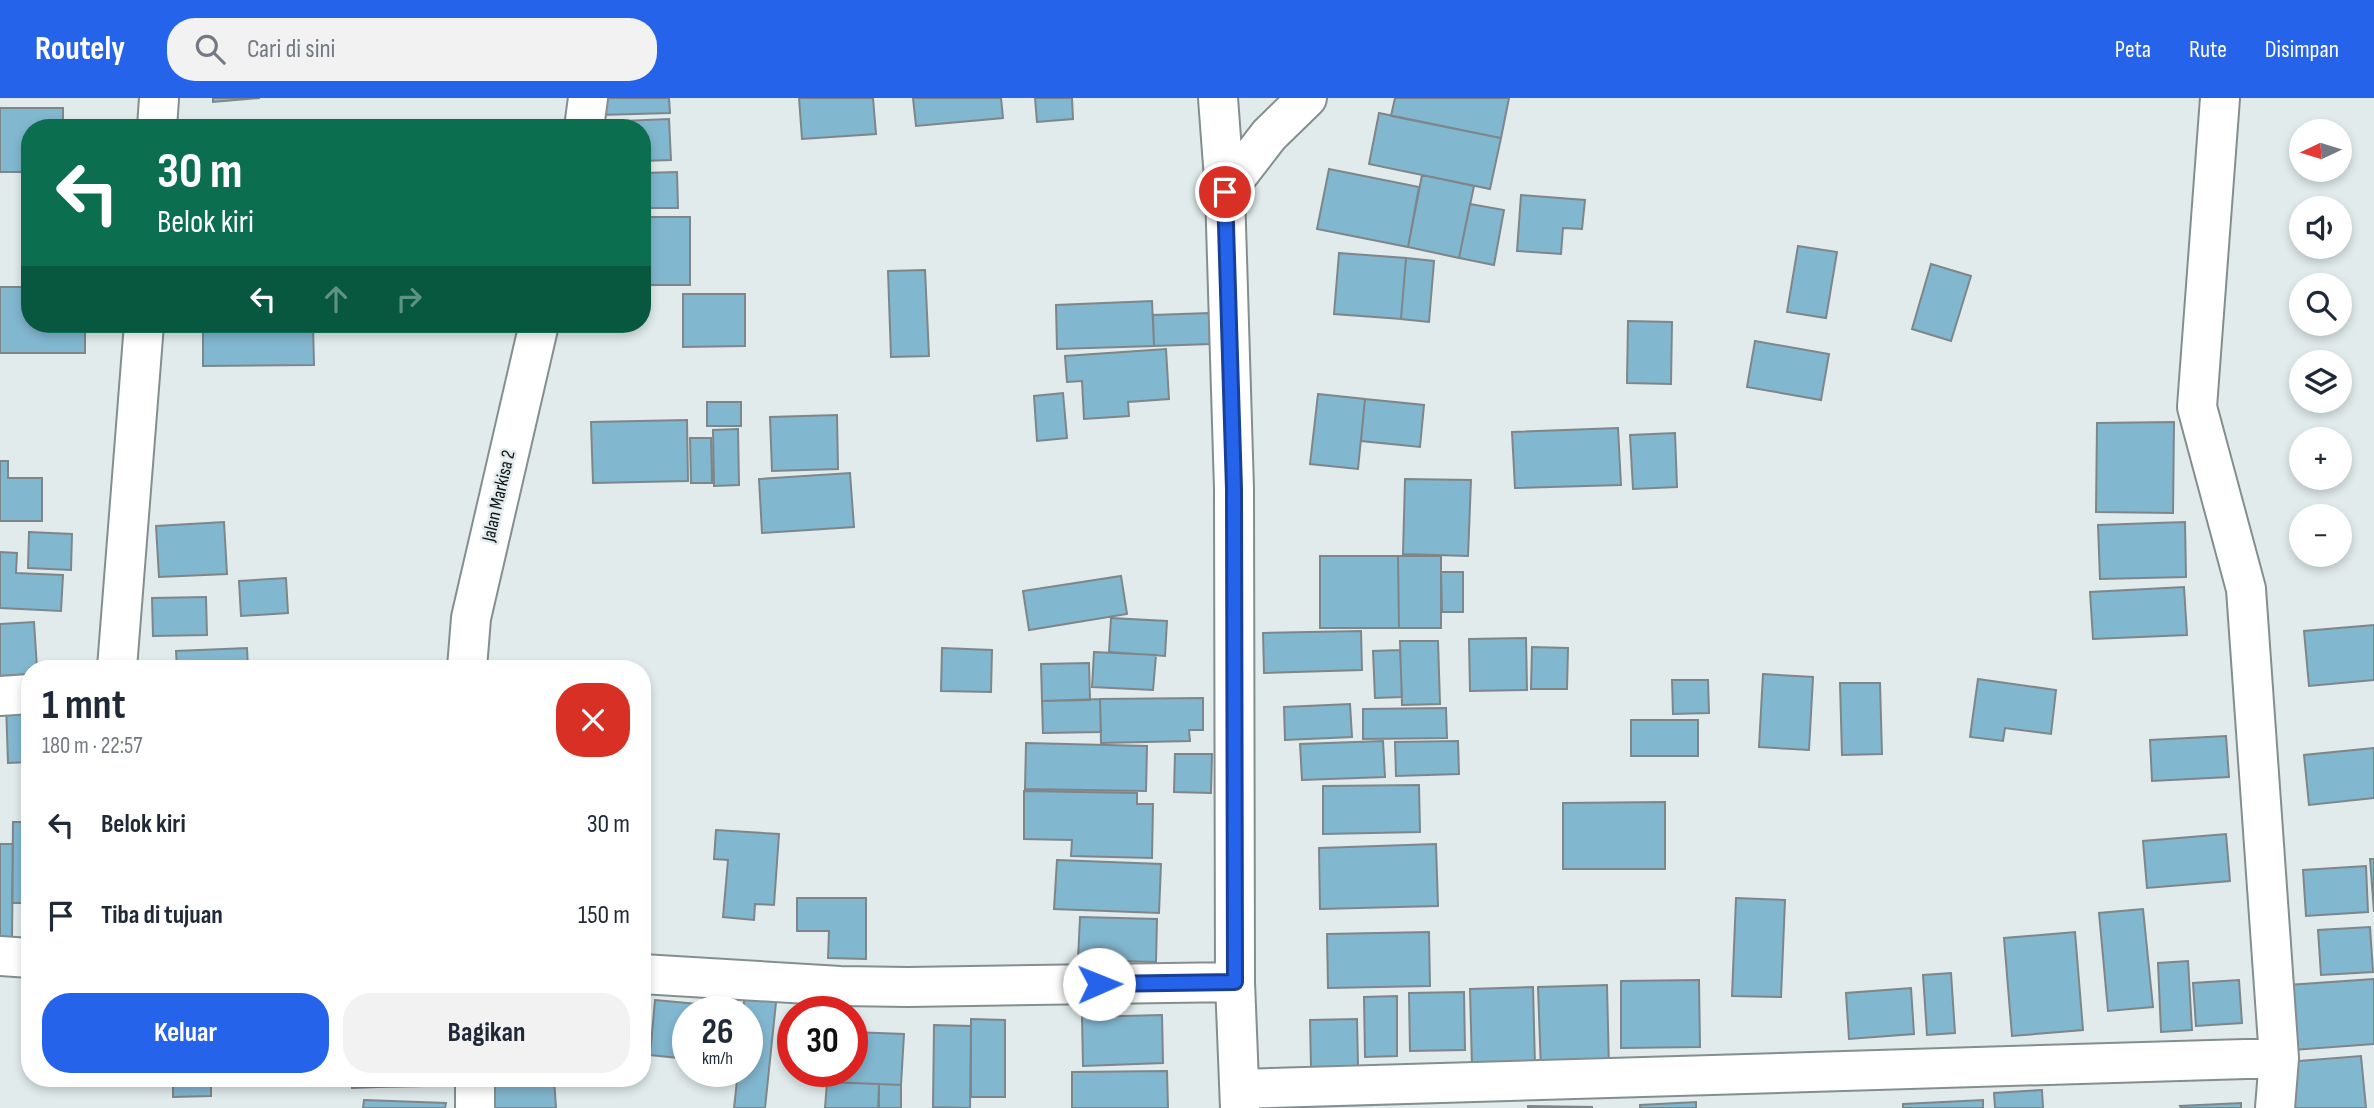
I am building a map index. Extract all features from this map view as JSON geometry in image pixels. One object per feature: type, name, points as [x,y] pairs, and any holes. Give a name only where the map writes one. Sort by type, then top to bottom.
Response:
[{"type":"street","points":[[158,119],[159,98]]},
{"type":"street","points":[[585,119],[588,98]]},
{"type":"street","points":[[1219,98],[1225,192],[1234,489],[1235,982],[1240,1098],[2279,1058]]},
{"type":"street","points":[[1225,192],[1269,135],[1307,98]]},
{"type":"street","points":[[2220,98],[2197,407],[2246,589],[2279,1058],[2275,1108]]},
{"type":"street","points":[[118,660],[143,333]]},
{"type":"street","name":"Jalan Markisa 2","points":[[468,660],[471,618],[537,333]]},
{"type":"street","points":[[0,696],[21,695]]},
{"type":"street","points":[[0,956],[21,957]]},
{"type":"street","points":[[651,975],[840,986],[908,987],[1235,982]]},
{"type":"street","points":[[475,1087],[475,1108]]},
{"type":"building","points":[[213,98],[260,98],[213,102]]},
{"type":"building","points":[[599,98],[669,98],[670,113],[600,115]]},
{"type":"building","points":[[799,98],[873,98],[876,134],[802,139]]},
{"type":"building","points":[[913,98],[1001,98],[1003,118],[916,126]]},
{"type":"building","points":[[1035,98],[1072,98],[1073,119],[1037,122]]},
{"type":"building","points":[[1395,98],[1509,98],[1501,138],[1391,116]]},
{"type":"building","points":[[0,108],[63,108],[63,119],[21,119],[21,172],[0,172]]},
{"type":"building","points":[[1379,113],[1501,138],[1490,189],[1369,164]]},
{"type":"building","points":[[669,119],[671,160],[651,161],[651,120]]},
{"type":"building","points":[[1329,169],[1419,187],[1408,247],[1317,229]]},
{"type":"building","points":[[677,172],[678,208],[651,208],[651,173]]},
{"type":"building","points":[[1422,175],[1474,186],[1459,258],[1408,247]]},
{"type":"building","points":[[1521,195],[1585,200],[1582,229],[1563,228],[1561,254],[1517,251]]},
{"type":"building","points":[[1470,204],[1504,210],[1494,265],[1459,258]]},
{"type":"building","points":[[651,217],[690,217],[690,285],[651,285]]},
{"type":"building","points":[[1798,246],[1837,252],[1826,318],[1787,312]]},
{"type":"building","points":[[1339,253],[1406,258],[1401,319],[1334,314]]},
{"type":"building","points":[[1406,258],[1434,261],[1429,322],[1401,319]]},
{"type":"building","points":[[1931,264],[1971,276],[1951,341],[1912,329]]},
{"type":"building","points":[[925,270],[929,356],[891,357],[888,271]]},
{"type":"building","points":[[0,287],[21,287],[21,333],[85,333],[85,353],[0,353]]},
{"type":"building","points":[[683,294],[745,294],[745,346],[683,347]]},
{"type":"building","points":[[1152,301],[1154,346],[1057,349],[1056,305]]},
{"type":"building","points":[[1209,313],[1210,344],[1154,346],[1153,315]]},
{"type":"building","points":[[1628,321],[1672,322],[1671,384],[1627,383]]},
{"type":"building","points":[[203,333],[313,333],[314,365],[203,366]]},
{"type":"building","points":[[1755,341],[1829,354],[1821,400],[1747,387]]},
{"type":"building","points":[[1166,349],[1169,399],[1128,402],[1129,416],[1084,419],[1082,381],[1067,382],[1065,356]]},
{"type":"building","points":[[1063,393],[1067,438],[1037,441],[1034,396]]},
{"type":"building","points":[[1318,394],[1365,399],[1358,469],[1310,464]]},
{"type":"building","points":[[1365,399],[1424,405],[1420,447],[1361,441]]},
{"type":"building","points":[[707,402],[741,402],[741,426],[707,426]]},
{"type":"building","points":[[837,415],[838,469],[772,471],[770,417]]},
{"type":"building","points":[[687,420],[688,481],[593,483],[591,422]]},
{"type":"building","points":[[2174,422],[2173,513],[2096,512],[2097,423]]},
{"type":"building","points":[[1618,428],[1621,485],[1515,488],[1512,432]]},
{"type":"building","points":[[738,429],[739,485],[714,486],[713,430]]},
{"type":"building","points":[[1675,433],[1677,487],[1633,489],[1630,435]]},
{"type":"building","points":[[690,438],[711,438],[712,483],[691,483]]},
{"type":"building","points":[[0,461],[8,461],[8,478],[42,478],[42,521],[0,521]]},
{"type":"building","points":[[850,473],[854,527],[762,533],[759,479]]},
{"type":"building","points":[[1405,479],[1471,480],[1468,556],[1403,554]]},
{"type":"building","points":[[224,522],[227,574],[159,577],[156,526]]},
{"type":"building","points":[[2185,522],[2186,577],[2100,579],[2098,525]]},
{"type":"building","points":[[29,532],[72,534],[71,570],[28,568]]},
{"type":"building","points":[[0,552],[17,553],[16,573],[63,575],[61,611],[0,608]]},
{"type":"building","points":[[1320,556],[1398,556],[1399,628],[1320,628]]},
{"type":"building","points":[[1398,556],[1441,556],[1441,628],[1399,628]]},
{"type":"building","points":[[1441,572],[1463,572],[1463,612],[1442,612]]},
{"type":"building","points":[[1121,576],[1127,614],[1029,630],[1023,591]]},
{"type":"building","points":[[286,578],[288,613],[241,616],[239,581]]},
{"type":"building","points":[[2184,587],[2187,635],[2093,639],[2090,592]]},
{"type":"building","points":[[206,597],[207,635],[153,636],[152,598]]},
{"type":"building","points":[[1111,618],[1167,621],[1165,656],[1109,652]]},
{"type":"building","points":[[34,622],[36,660],[21,660],[21,675],[0,676],[0,624]]},
{"type":"building","points":[[2374,625],[2374,680],[2309,686],[2304,631]]},
{"type":"building","points":[[1361,631],[1362,670],[1264,673],[1263,633]]},
{"type":"building","points":[[1526,638],[1527,690],[1470,691],[1469,639]]},
{"type":"building","points":[[1400,641],[1438,641],[1440,704],[1402,705]]},
{"type":"building","points":[[1532,647],[1568,648],[1567,689],[1531,689]]},
{"type":"building","points":[[247,648],[248,660],[177,660],[176,651]]},
{"type":"building","points":[[942,648],[992,650],[991,692],[941,691]]},
{"type":"building","points":[[1400,650],[1402,697],[1375,698],[1373,651]]},
{"type":"building","points":[[1094,652],[1156,655],[1153,690],[1092,687]]},
{"type":"building","points":[[1089,663],[1090,700],[1042,701],[1041,664]]},
{"type":"building","points":[[1763,674],[1813,677],[1809,750],[1759,747]]},
{"type":"building","points":[[1978,679],[2056,690],[2051,734],[2005,728],[2003,741],[1970,737]]},
{"type":"building","points":[[1672,680],[1708,680],[1709,713],[1673,714]]},
{"type":"building","points":[[1840,683],[1880,683],[1882,754],[1842,755]]},
{"type":"building","points":[[1203,698],[1203,730],[1189,730],[1190,741],[1101,743],[1100,699]]},
{"type":"building","points":[[1100,699],[1101,732],[1043,733],[1042,701]]},
{"type":"building","points":[[21,702],[21,762],[8,763],[6,703]]},
{"type":"building","points":[[1350,704],[1352,737],[1285,740],[1284,707]]},
{"type":"building","points":[[1446,708],[1447,738],[1363,739],[1363,709]]},
{"type":"building","points":[[1631,720],[1698,720],[1698,756],[1631,756]]},
{"type":"building","points":[[2226,736],[2229,777],[2152,781],[2150,740]]},
{"type":"building","points":[[1383,741],[1385,777],[1302,780],[1300,744]]},
{"type":"building","points":[[1458,741],[1459,774],[1396,776],[1395,742]]},
{"type":"building","points":[[1026,743],[1147,746],[1146,791],[1025,789]]},
{"type":"building","points":[[2374,748],[2374,798],[2309,805],[2304,755]]},
{"type":"building","points":[[1175,754],[1212,754],[1211,793],[1174,792]]},
{"type":"building","points":[[1419,785],[1420,832],[1323,834],[1323,786]]},
{"type":"building","points":[[1024,791],[1137,793],[1137,804],[1153,804],[1152,858],[1071,856],[1072,840],[1024,839]]},
{"type":"building","points":[[1665,802],[1665,869],[1563,869],[1563,803]]},
{"type":"building","points":[[13,822],[21,822],[21,903],[12,903]]},
{"type":"building","points":[[716,830],[779,834],[774,905],[755,904],[754,920],[723,917],[728,860],[714,859]]},
{"type":"building","points":[[2226,834],[2230,881],[2147,888],[2143,841]]},
{"type":"building","points":[[0,844],[13,844],[12,940],[0,940]]},
{"type":"building","points":[[1436,844],[1438,906],[1320,909],[1319,848]]},
{"type":"building","points":[[2370,859],[2374,859],[2374,912]]},
{"type":"building","points":[[1057,860],[1161,864],[1159,913],[1054,909]]},
{"type":"building","points":[[2366,866],[2368,912],[2306,916],[2303,870]]},
{"type":"building","points":[[797,898],[866,898],[866,959],[828,958],[829,931],[797,931]]},
{"type":"building","points":[[1736,898],[1785,900],[1781,997],[1732,996]]},
{"type":"building","points":[[2143,909],[2153,1007],[2108,1011],[2099,913]]},
{"type":"building","points":[[1080,917],[1157,919],[1156,962],[1078,960]]},
{"type":"building","points":[[2370,927],[2373,972],[2321,975],[2318,930]]},
{"type":"building","points":[[1429,932],[1430,986],[1328,988],[1327,934]]},
{"type":"building","points":[[2075,932],[2083,1030],[2012,1036],[2004,938]]},
{"type":"building","points":[[2188,961],[2192,1030],[2161,1032],[2158,963]]},
{"type":"building","points":[[1951,973],[1955,1033],[1927,1035],[1923,975]]},
{"type":"building","points":[[2374,979],[2374,1044],[2293,1050],[2288,985]]},
{"type":"building","points":[[1699,980],[1700,1047],[1621,1048],[1621,981]]},
{"type":"building","points":[[2239,980],[2242,1023],[2196,1026],[2193,983]]},
{"type":"building","points":[[1607,985],[1609,1069],[1541,1071],[1538,987]]},
{"type":"building","points":[[1533,987],[1535,1066],[1472,1067],[1470,989]]},
{"type":"building","points":[[1911,988],[1914,1034],[1849,1039],[1846,993]]},
{"type":"building","points":[[745,990],[777,993],[765,1108],[734,1108],[736,1087],[763,1087],[763,996],[744,996]]},
{"type":"building","points":[[1464,992],[1465,1050],[1410,1051],[1409,993]]},
{"type":"building","points":[[1397,996],[1397,1056],[1365,1057],[1364,997]]},
{"type":"building","points":[[655,1000],[672,1002],[672,1057],[651,1055]]},
{"type":"building","points":[[1162,1015],[1163,1063],[1083,1066],[1082,1017]]},
{"type":"building","points":[[971,1019],[1005,1020],[1005,1097],[971,1097]]},
{"type":"building","points":[[1357,1019],[1358,1066],[1311,1068],[1310,1020]]},
{"type":"building","points":[[934,1025],[971,1026],[970,1108],[933,1107]]},
{"type":"building","points":[[868,1033],[904,1034],[901,1085],[868,1084]]},
{"type":"building","points":[[2361,1056],[2366,1108],[2289,1108],[2285,1062]]},
{"type":"building","points":[[1167,1071],[1168,1108],[1072,1108],[1072,1072]]},
{"type":"building","points":[[868,1084],[879,1084],[878,1108],[825,1108],[827,1087],[868,1087]]},
{"type":"building","points":[[879,1084],[901,1085],[901,1108],[879,1108]]},
{"type":"building","points":[[173,1087],[211,1087],[211,1096],[173,1097]]},
{"type":"building","points":[[480,1087],[555,1087],[556,1108],[482,1108]]},
{"type":"building","points":[[2042,1090],[2043,1108],[1995,1108],[1994,1093]]},
{"type":"building","points":[[364,1100],[446,1103],[445,1108],[363,1108]]},
{"type":"building","points":[[1983,1100],[1983,1108],[1903,1108],[1903,1104]]},
{"type":"building","points":[[1696,1102],[1696,1108],[1640,1108],[1640,1105]]},
{"type":"building","points":[[2241,1103],[2241,1108],[2180,1106]]},
{"type":"building","points":[[1592,1107],[1592,1108],[1528,1108]]},
{"type":"route","points":[[1099,984],[1235,982],[1234,489],[1225,192]]}]
